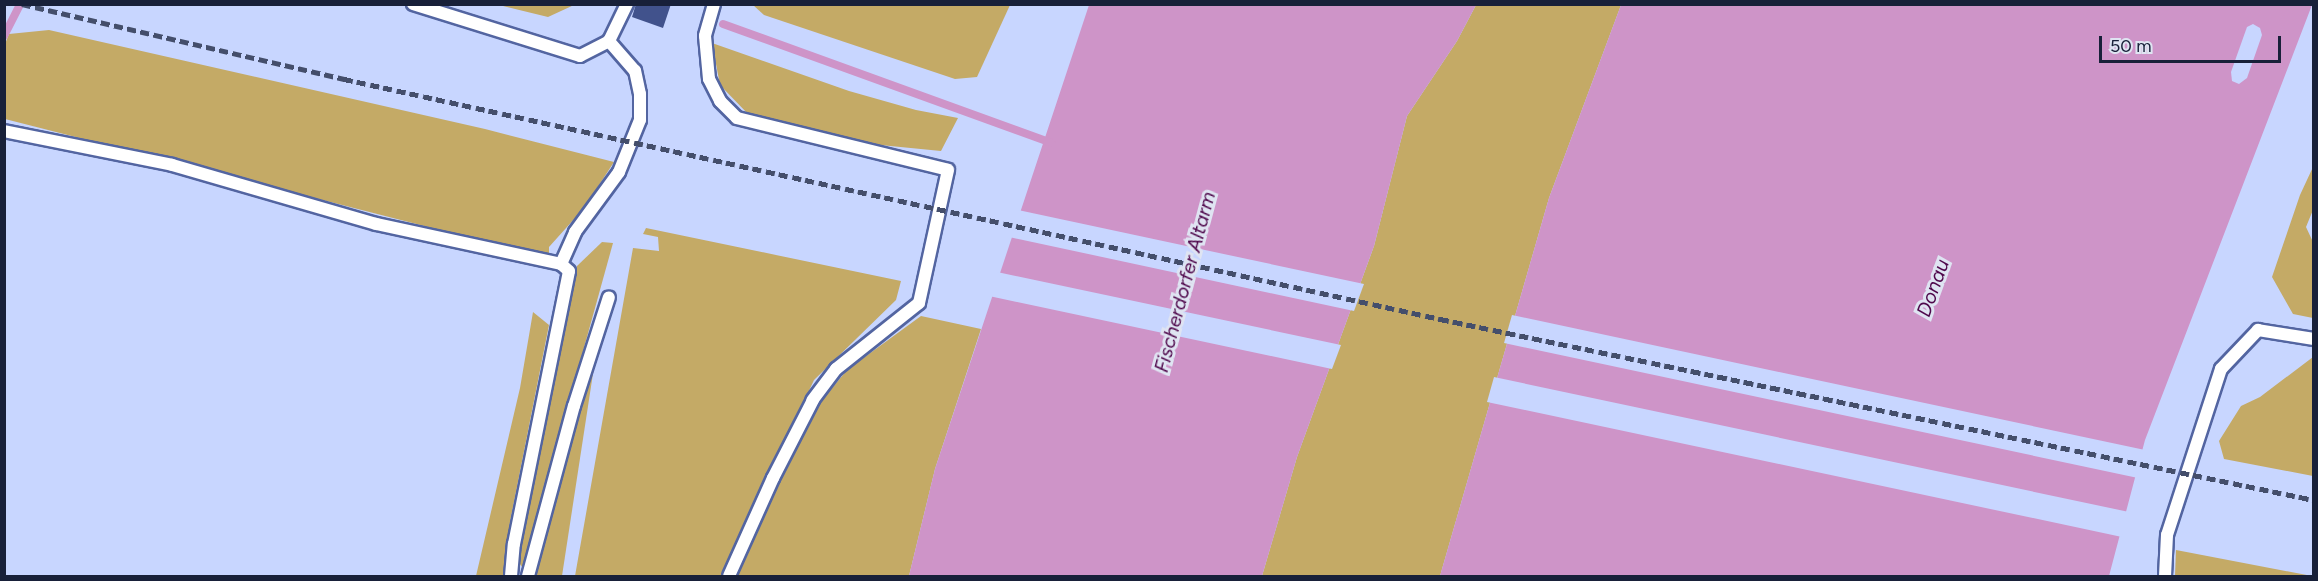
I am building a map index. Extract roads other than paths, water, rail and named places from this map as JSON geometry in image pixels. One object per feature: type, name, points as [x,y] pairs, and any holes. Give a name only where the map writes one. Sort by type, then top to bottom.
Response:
[{"type":"lane","points":[[413,4],[580,56],[609,41],[625,11]]},
{"type":"lane","points":[[714,4],[705,36],[709,79],[720,101],[737,118],[948,170],[919,303],[836,369],[813,400],[773,478],[729,576]]},
{"type":"lane","points":[[561,264],[575,232],[620,172],[640,120],[640,94],[635,71],[609,41]]},
{"type":"lane","points":[[4,131],[172,165],[376,224],[561,264],[569,271],[514,544],[511,576]]},
{"type":"lane","points":[[528,576],[574,406],[609,297]]},
{"type":"lane","points":[[2164,576],[2167,535],[2221,369],[2258,330],[2313,339]]},
{"type":"water","name":"Fischerdorfer Altarm","points":[[1089,5],[1476,5],[1457,41],[1407,116],[1374,246],[1297,457],[1262,576],[909,576],[935,469]]},
{"type":"water","name":"Donau","points":[[1621,5],[2312,5],[2145,440],[2109,576],[1440,576],[1549,198]]},
{"type":"waterway","points":[[4,36],[20,4]]},
{"type":"waterway","points":[[723,24],[1051,143]]},
{"type":"railway","points":[[22,4],[344,79],[1440,319],[2314,500]]}]
